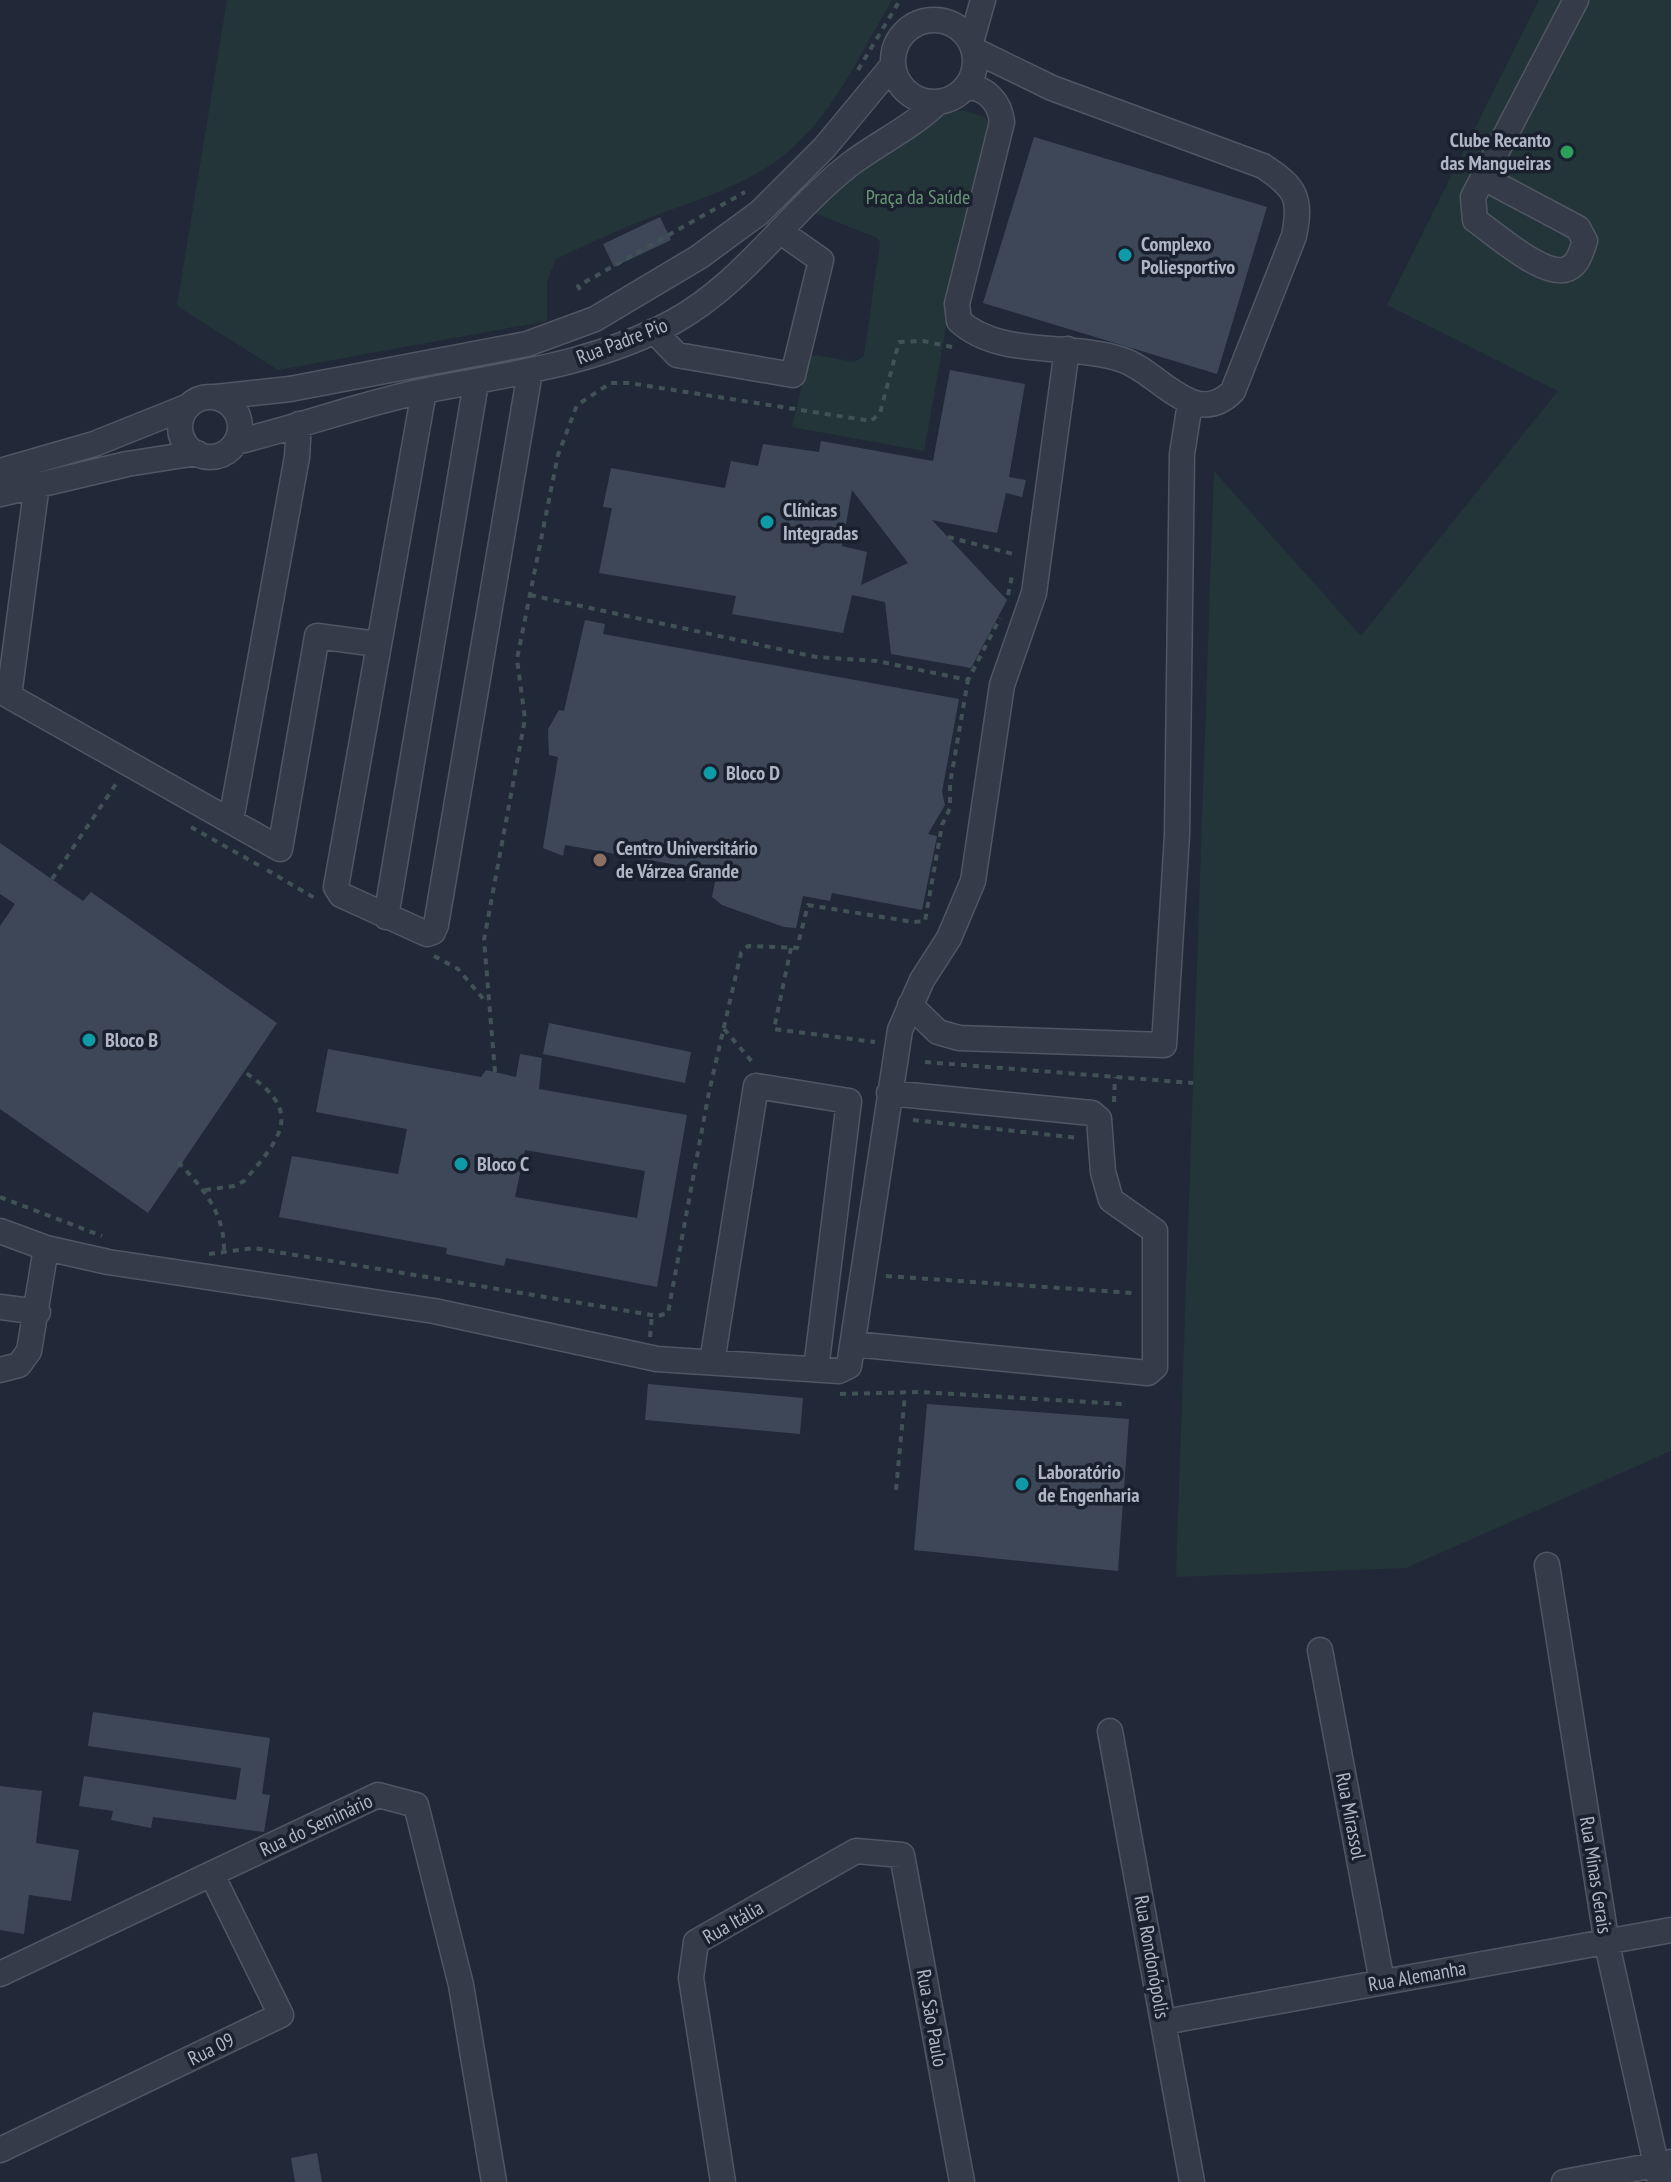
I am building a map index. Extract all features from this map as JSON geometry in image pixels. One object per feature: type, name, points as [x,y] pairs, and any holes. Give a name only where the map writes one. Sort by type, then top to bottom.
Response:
[{"type":"street","points":[[911,27],[927,20],[944,21],[960,29],[972,46],[976,63],[966,88],[950,99],[938,102],[913,97],[903,88],[893,65],[899,40],[911,27],[925,0]]},
{"type":"street","points":[[972,46],[983,0]]},
{"type":"street","points":[[1484,178],[1578,228],[1585,241],[1577,262],[1564,270],[1541,267],[1475,220],[1473,197],[1576,0]]},
{"type":"street","points":[[966,88],[980,88],[990,96],[1002,122],[957,304],[959,321],[971,332],[1013,344],[1067,349],[1126,361],[1190,403],[1218,403],[1233,391],[1294,236],[1298,214],[1296,197],[1287,182],[1252,162],[1052,88],[972,46]]},
{"type":"street","name":"Rua Padre Pio","points":[[216,397],[290,389],[527,344],[595,319],[699,257],[759,213],[825,147],[893,65]]},
{"type":"street","name":"Rua Padre Pio","points":[[236,442],[424,391],[530,372],[622,345],[654,331],[709,299],[848,166],[916,124],[938,102]]},
{"type":"street","points":[[654,331],[677,355],[793,375],[821,260],[781,232]]},
{"type":"street","points":[[0,1231],[46,1248],[108,1262],[434,1311],[648,1357],[816,1369],[844,1370],[849,1366],[900,1030],[910,1005],[949,938],[973,881],[1002,685],[1034,593],[1067,349]]},
{"type":"street","points":[[424,391],[336,887],[341,895],[427,934],[433,932],[436,925],[530,372]]},
{"type":"street","points":[[386,917],[476,383]]},
{"type":"street","points":[[0,471],[94,444],[197,400],[216,397],[225,400],[238,414],[240,424],[236,442],[219,455],[197,453],[0,494]]},
{"type":"street","points":[[910,1005],[938,1032],[959,1038],[1164,1045],[1177,835],[1182,454],[1190,403]]},
{"type":"street","points":[[189,406],[181,422],[181,432],[190,448],[197,453]]},
{"type":"street","points":[[231,820],[297,457],[299,424]]},
{"type":"street","points":[[37,484],[9,696],[280,849],[317,636],[377,644]]},
{"type":"street","points":[[712,1362],[756,1086],[849,1101],[825,1270],[816,1369]]},
{"type":"street","points":[[853,1344],[1152,1373],[1155,1367],[1155,1231],[1111,1200],[1103,1172],[1101,1126],[1092,1113],[889,1093]]},
{"type":"street","points":[[0,1370],[11,1369],[25,1359],[38,1312],[46,1248]]},
{"type":"street","points":[[0,1307],[38,1312]]},
{"type":"street","name":"Rua Minas Gerais","points":[[1547,1565],[1607,1944],[1662,2170]]},
{"type":"street","name":"Rua Mirassol","points":[[1320,1650],[1382,1982]]},
{"type":"street","name":"Rua Rondonópolis","points":[[1110,1731],[1192,2182]]},
{"type":"street","name":"Rua do Seminário","points":[[0,1974],[378,1795],[416,1805],[461,1985],[494,2182]]},
{"type":"street","name":"Rua Itália","points":[[723,2182],[691,1978],[696,1942],[856,1851],[902,1855]]},
{"type":"street","name":"Rua São Paulo","points":[[902,1855],[962,2182]]},
{"type":"street","name":"Rua 09","points":[[0,2150],[281,2015],[212,1875]]},
{"type":"street","name":"Rua Alemanha","points":[[1164,2022],[1671,1930]]},
{"type":"street","points":[[1564,2182],[1662,2170]]},
{"type":"path","points":[[851,81],[900,0]]},
{"type":"path","points":[[580,290],[578,286],[662,244],[753,188]]},
{"type":"path","points":[[495,1072],[484,940],[525,719],[517,659],[558,455],[577,405],[591,393],[611,383],[629,383],[871,421],[880,413],[899,342],[923,341],[964,350]]},
{"type":"path","points":[[948,537],[1017,555]]},
{"type":"path","points":[[1009,600],[1020,541]]},
{"type":"path","points":[[530,595],[816,657],[877,661],[968,680]]},
{"type":"path","points":[[202,1255],[254,1248],[663,1316],[670,1309],[724,1029],[744,948],[797,948],[808,905],[913,922],[925,921],[942,825],[950,808],[950,784],[968,680],[1002,613]]},
{"type":"path","points":[[52,879],[119,778],[132,787]]},
{"type":"path","points":[[187,825],[322,902]]},
{"type":"path","points":[[791,948],[774,1029],[881,1043]]},
{"type":"path","points":[[425,952],[451,964],[487,1004]]},
{"type":"path","points":[[724,1029],[757,1068],[756,1086]]},
{"type":"path","points":[[925,1062],[1193,1083]]},
{"type":"path","points":[[205,1190],[234,1186],[244,1181],[283,1122],[282,1109],[274,1095],[240,1069]]},
{"type":"path","points":[[902,1119],[1093,1139]]},
{"type":"path","points":[[178,1162],[205,1190],[224,1235],[224,1252]]},
{"type":"path","points":[[0,1197],[107,1238]]},
{"type":"path","points":[[880,1276],[1156,1295]]},
{"type":"path","points":[[649,1347],[652,1315]]},
{"type":"path","points":[[826,1394],[905,1395],[920,1392],[1122,1404]]},
{"type":"path","points":[[896,1490],[905,1395]]},
{"type":"green space","points":[[227,0],[892,0],[833,100],[789,151],[738,183],[556,259],[547,281],[547,321],[278,370],[177,306]]},
{"type":"green space","points":[[1539,0],[1671,0],[1671,1451],[1406,1568],[1176,1577],[1214,471],[1361,636],[1558,391],[1387,305]]},
{"type":"green space","name":"Praça da Saúde","points":[[962,110],[985,117],[992,127],[953,289],[924,451],[792,427],[809,357],[816,355],[854,362],[864,356],[880,243],[878,238],[809,211],[901,135],[921,123]]},
{"type":"building","name":"Complexo Poliesportivo","points":[[1034,137],[1267,207],[1217,374],[983,303]]},
{"type":"building","points":[[660,217],[671,240],[614,267],[603,244]]},
{"type":"building","name":"Clínicas Integradas","points":[[950,370],[1025,384],[1009,477],[1026,480],[1022,497],[1006,493],[997,533],[932,520],[1007,600],[971,668],[891,654],[885,602],[852,595],[843,633],[732,614],[736,596],[599,573],[612,508],[603,507],[611,468],[725,488],[731,461],[758,466],[763,444],[819,452],[821,441],[933,461]],"holes":[[[852,490],[908,563],[861,585],[867,552],[842,546]]]},
{"type":"building","name":"Bloco D","points":[[585,620],[605,624],[603,634],[959,699],[942,792],[945,805],[928,834],[937,836],[922,910],[832,893],[830,901],[803,896],[796,928],[784,927],[722,905],[712,897],[717,872],[565,845],[563,856],[543,848],[558,757],[549,755],[548,729],[559,710],[564,711]]},
{"type":"building","name":"Bloco B","points":[[0,843],[83,901],[91,892],[277,1023],[148,1213],[0,1109],[0,926],[15,904],[0,894]]},
{"type":"building","points":[[549,1023],[691,1052],[685,1083],[543,1054]]},
{"type":"building","name":"Bloco C","points":[[328,1049],[481,1077],[486,1070],[516,1077],[520,1054],[542,1058],[539,1089],[687,1115],[657,1287],[506,1258],[504,1266],[446,1254],[447,1248],[279,1217],[292,1156],[398,1174],[407,1129],[316,1112]],"holes":[[[525,1150],[645,1171],[637,1218],[515,1197]]]},
{"type":"building","points":[[648,1384],[803,1398],[800,1434],[645,1420]]},
{"type":"building","name":"Laboratório de Engenharia","points":[[927,1404],[1129,1419],[1118,1571],[914,1550]]},
{"type":"building","points":[[93,1712],[270,1738],[262,1794],[270,1795],[264,1832],[153,1817],[151,1828],[111,1820],[113,1811],[79,1806],[84,1776],[236,1800],[241,1768],[88,1746]]},
{"type":"building","points":[[0,1786],[42,1791],[36,1843],[79,1850],[71,1901],[29,1895],[24,1934],[0,1930]]},
{"type":"building","points":[[317,2153],[322,2182],[295,2182],[291,2158]]},
{"type":"place","name":"Clube Recanto das Mangueiras","points":[[1567,152]]},
{"type":"place","name":"Complexo Poliesportivo","points":[[1125,255]]},
{"type":"place","name":"Clínicas Integradas","points":[[767,522]]},
{"type":"place","name":"Bloco D","points":[[710,773]]},
{"type":"place","name":"Centro Universitário de Várzea Grande","points":[[600,860]]},
{"type":"place","name":"Bloco B","points":[[89,1040]]},
{"type":"place","name":"Bloco C","points":[[461,1164]]},
{"type":"place","name":"Laboratório de Engenharia","points":[[1022,1484]]}]
